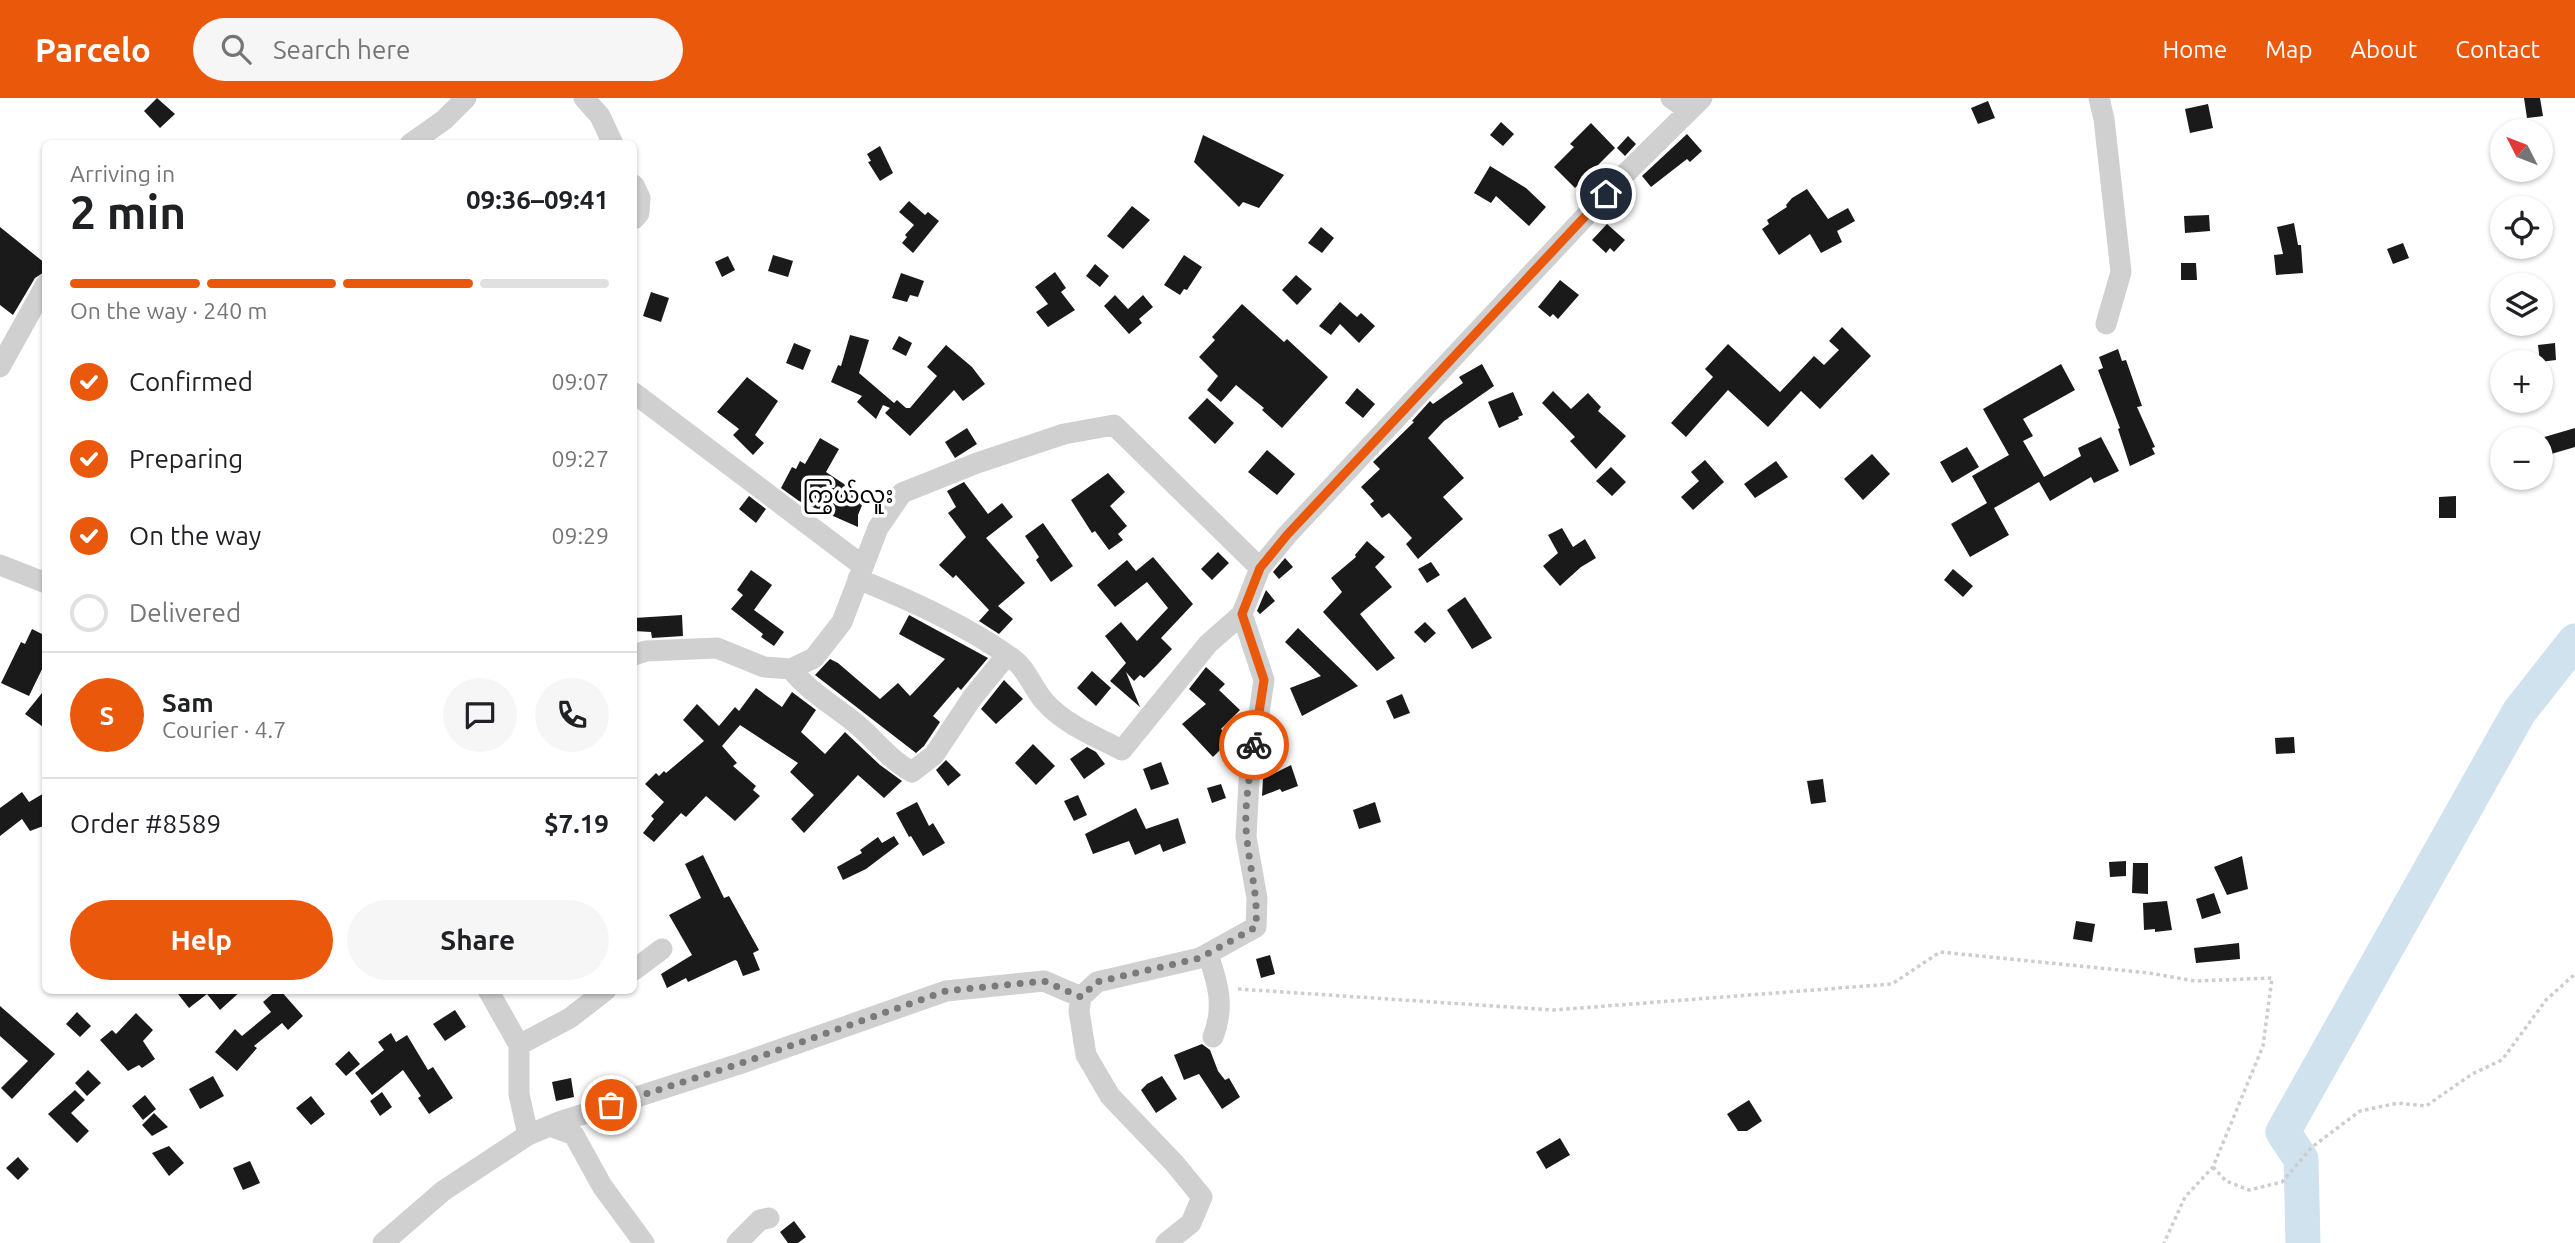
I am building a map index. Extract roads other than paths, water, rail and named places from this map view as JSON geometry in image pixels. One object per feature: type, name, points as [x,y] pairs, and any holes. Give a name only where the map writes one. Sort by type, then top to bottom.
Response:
[{"type":"street","points":[[416,140],[444,120],[466,98]]},
{"type":"street","points":[[584,98],[600,116],[611,140]]},
{"type":"street","points":[[1671,98],[1695,104]]},
{"type":"street","points":[[2099,98],[2104,119],[2121,272],[2106,324]]},
{"type":"street","points":[[637,395],[861,573],[956,623],[1015,660],[1046,703],[1078,727],[1122,750],[1208,644],[1242,614],[1260,568],[1287,535],[1606,194],[1695,104]]},
{"type":"street","points":[[637,192],[640,198],[637,215]]},
{"type":"street","points":[[0,367],[42,291]]},
{"type":"street","points":[[637,654],[646,651],[717,648],[764,667],[791,669],[814,658],[842,622],[878,528],[902,493],[977,463],[1065,434],[1114,425],[1260,568]]},
{"type":"street","points":[[0,565],[42,581]]},
{"type":"street","points":[[1166,1243],[1191,1223],[1202,1197],[1175,1164],[1110,1096],[1086,1055],[1079,1011],[1081,997],[1097,982],[1200,958],[1256,927],[1257,898],[1246,837],[1249,781],[1264,680],[1242,614]]},
{"type":"street","points":[[791,669],[801,682],[856,724],[899,765],[912,772],[934,755],[972,698],[1007,655]]},
{"type":"street","points":[[637,968],[662,949]]},
{"type":"street","points":[[1208,954],[1219,988],[1218,1023],[1213,1037]]},
{"type":"street","points":[[383,1243],[443,1191],[528,1135],[550,1126],[739,1064],[946,991],[1044,981],[1081,997]]},
{"type":"street","points":[[490,994],[519,1045],[519,1094],[528,1135]]},
{"type":"street","points":[[519,1045],[570,1018],[601,994]]},
{"type":"street","points":[[550,1126],[573,1135],[602,1186],[644,1243]]},
{"type":"street","points":[[737,1243],[760,1220],[769,1218]]},
{"type":"waterway","points":[[2303,1243],[2301,1159],[2283,1132],[2519,712],[2575,641]]},
{"type":"district","name":"ကြွယ်လူး","points":[[848,495]]}]
